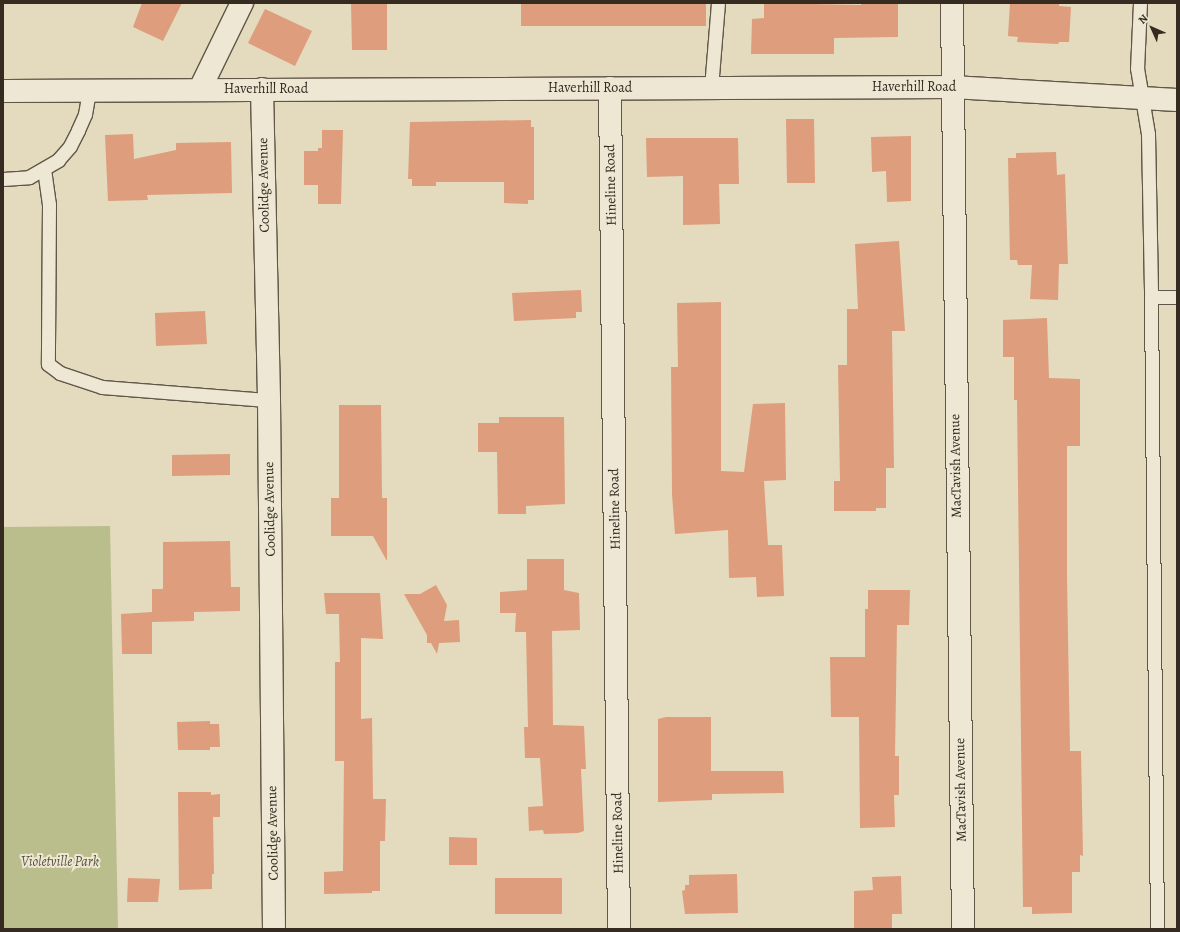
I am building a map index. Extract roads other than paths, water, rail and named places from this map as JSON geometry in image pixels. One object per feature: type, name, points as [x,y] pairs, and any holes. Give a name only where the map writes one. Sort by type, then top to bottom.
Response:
[{"type":"street","points":[[200,90],[242,3]]},
{"type":"street","name":"MacTavish Avenue","points":[[952,3],[962,929]]},
{"type":"street","name":"Haverhill Road","points":[[3,91],[952,87],[1177,100]]},
{"type":"street","name":"Hineline Road","points":[[610,88],[619,929]]},
{"type":"street","name":"Coolidge Avenue","points":[[262,89],[269,400],[274,929]]},
{"type":"lane","points":[[711,88],[718,3]]},
{"type":"lane","points":[[1140,3],[1137,68],[1148,134],[1151,296],[1157,929]]},
{"type":"lane","points":[[3,179],[29,177],[58,160],[70,146],[85,114],[89,91]]},
{"type":"lane","points":[[44,169],[49,204],[48,364],[60,373],[102,387],[269,400]]},
{"type":"lane","points":[[1151,296],[1177,297]]},
{"type":"park label","name":"Violetville Park","points":[[60,862]]}]
